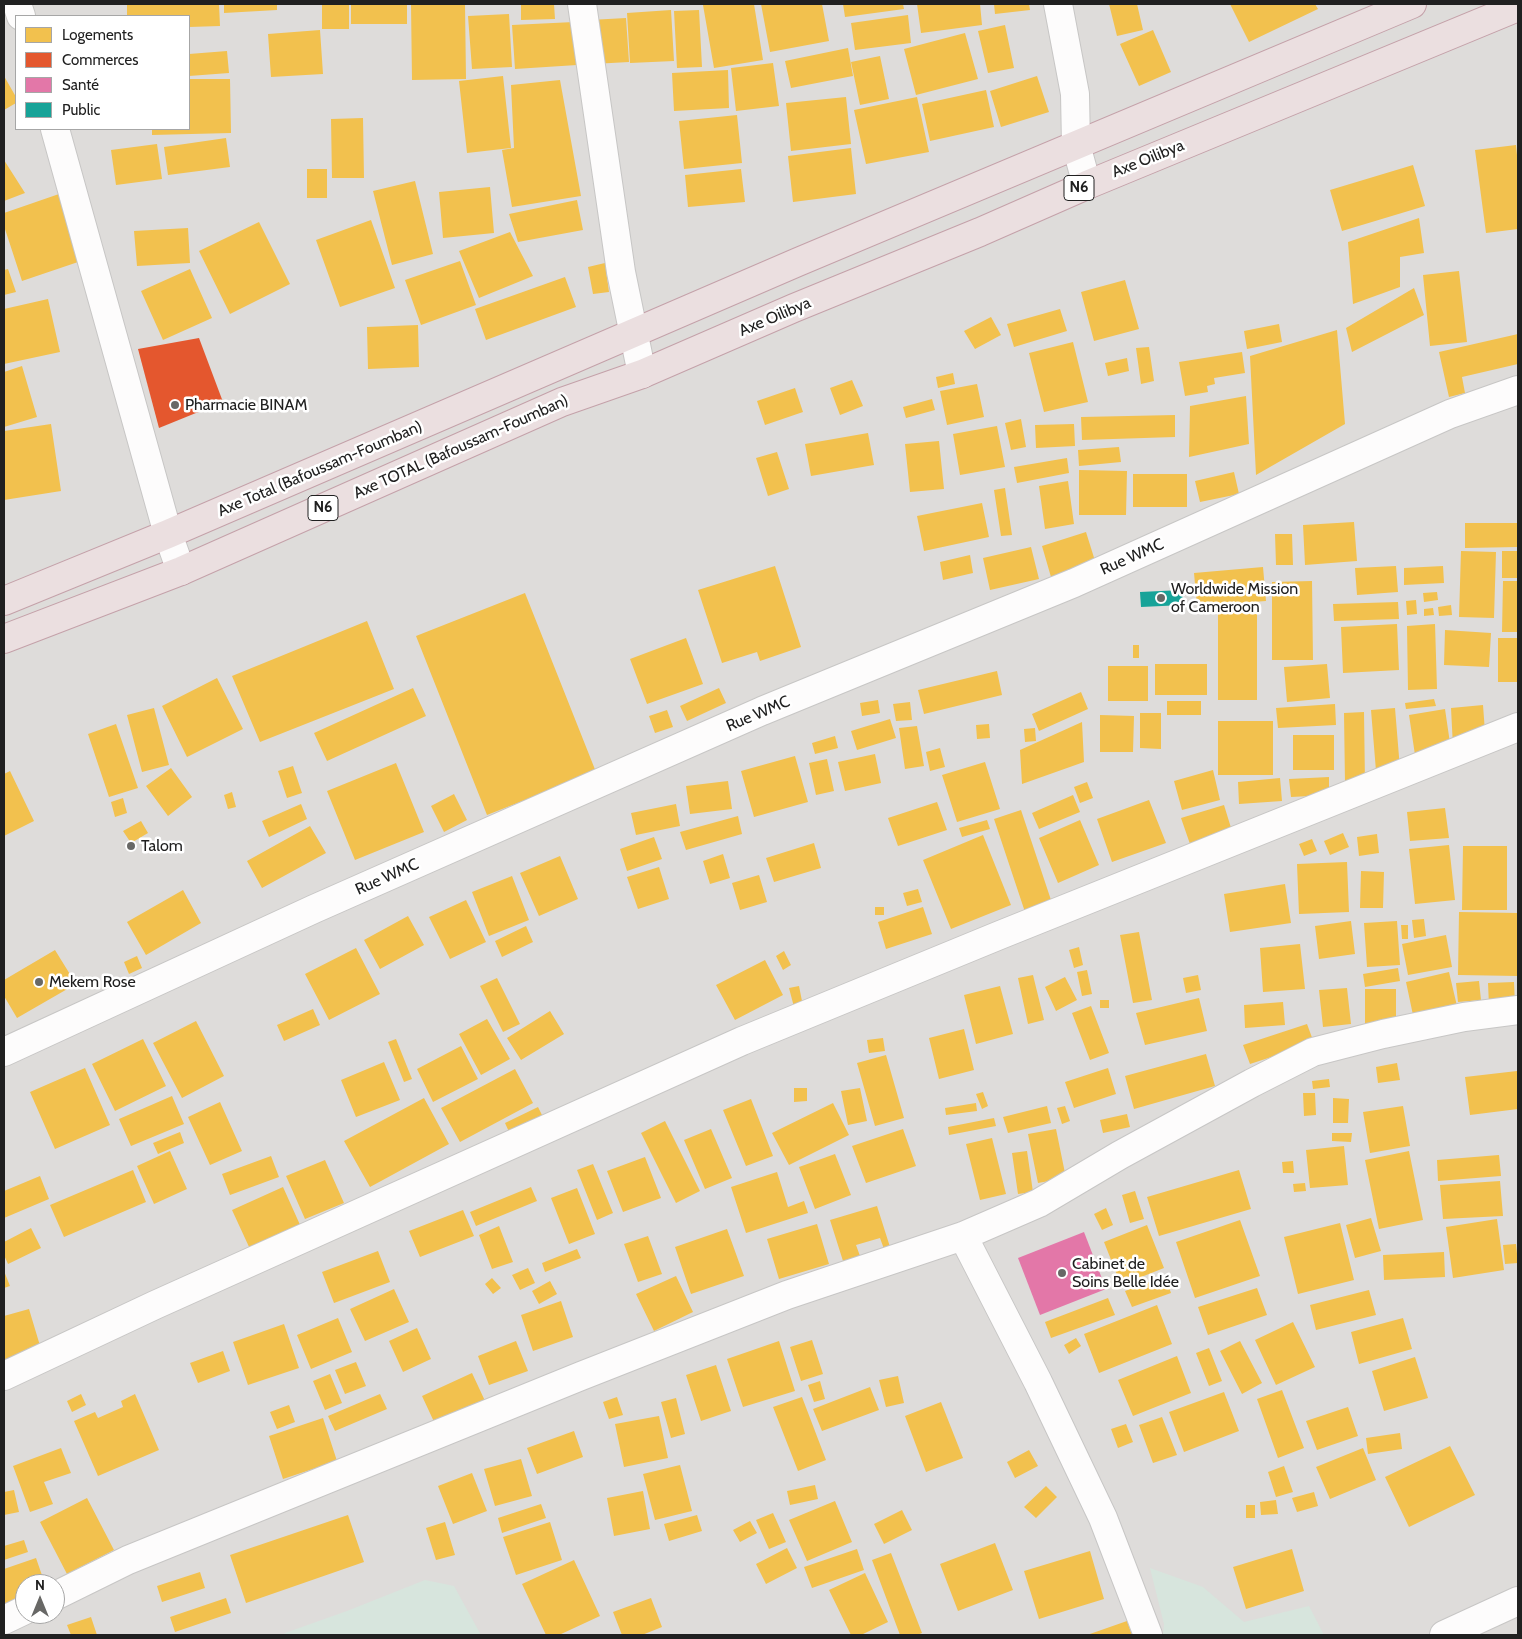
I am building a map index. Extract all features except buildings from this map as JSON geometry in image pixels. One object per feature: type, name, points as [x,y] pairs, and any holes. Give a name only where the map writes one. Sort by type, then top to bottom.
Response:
[{"type":"highway","name":"N6","points":[[634,333],[1412,4]]},
{"type":"highway","name":"Axe Oilibya","points":[[642,374],[794,308],[1518,6]]},
{"type":"highway","points":[[1386,14],[1402,55]]},
{"type":"highway","name":"Axe Total (Bafoussam-Foumban)","points":[[4,601],[168,534],[634,333]]},
{"type":"highway","name":"Axe TOTAL (Bafoussam-Foumban)","points":[[4,639],[181,571],[562,402],[642,374]]},
{"type":"street","points":[[582,4],[621,272],[642,374]]},
{"type":"street","points":[[1058,4],[1075,94],[1076,145],[1087,185]]},
{"type":"street","points":[[55,130],[168,534],[181,571]]},
{"type":"street","name":"Rue WMC","points":[[4,1052],[314,909],[762,712],[1074,583],[1450,414],[1518,390]]},
{"type":"street","points":[[4,1376],[154,1305],[742,1041],[1009,931],[1518,727]]},
{"type":"street","points":[[65,1591],[128,1560],[581,1376],[787,1296],[963,1236],[1039,1203],[1120,1155],[1313,1052],[1464,1016],[1518,1010]]},
{"type":"street","points":[[963,1236],[1038,1382],[1103,1518],[1148,1635]]},
{"type":"street","points":[[1444,1635],[1518,1601]]},
{"type":"shaded area","points":[[4,4],[1518,4],[1518,1635],[4,1635]]},
{"type":"shaded area","points":[[1150,1568],[1203,1587],[1244,1622],[1309,1606],[1324,1635],[1163,1635],[1164,1624]]},
{"type":"shaded area","points":[[425,1580],[454,1586],[481,1635],[284,1635],[285,1633]]},
{"type":"place","name":"Pharmacie BINAM","points":[[175,405]]},
{"type":"place","name":"Worldwide Mission of Cameroon","points":[[1161,598]]},
{"type":"place","name":"Talom","points":[[131,846]]},
{"type":"place","name":"Mekem Rose","points":[[39,982]]},
{"type":"place","name":"Cabinet de Soins Belle Idée","points":[[1062,1273]]}]
